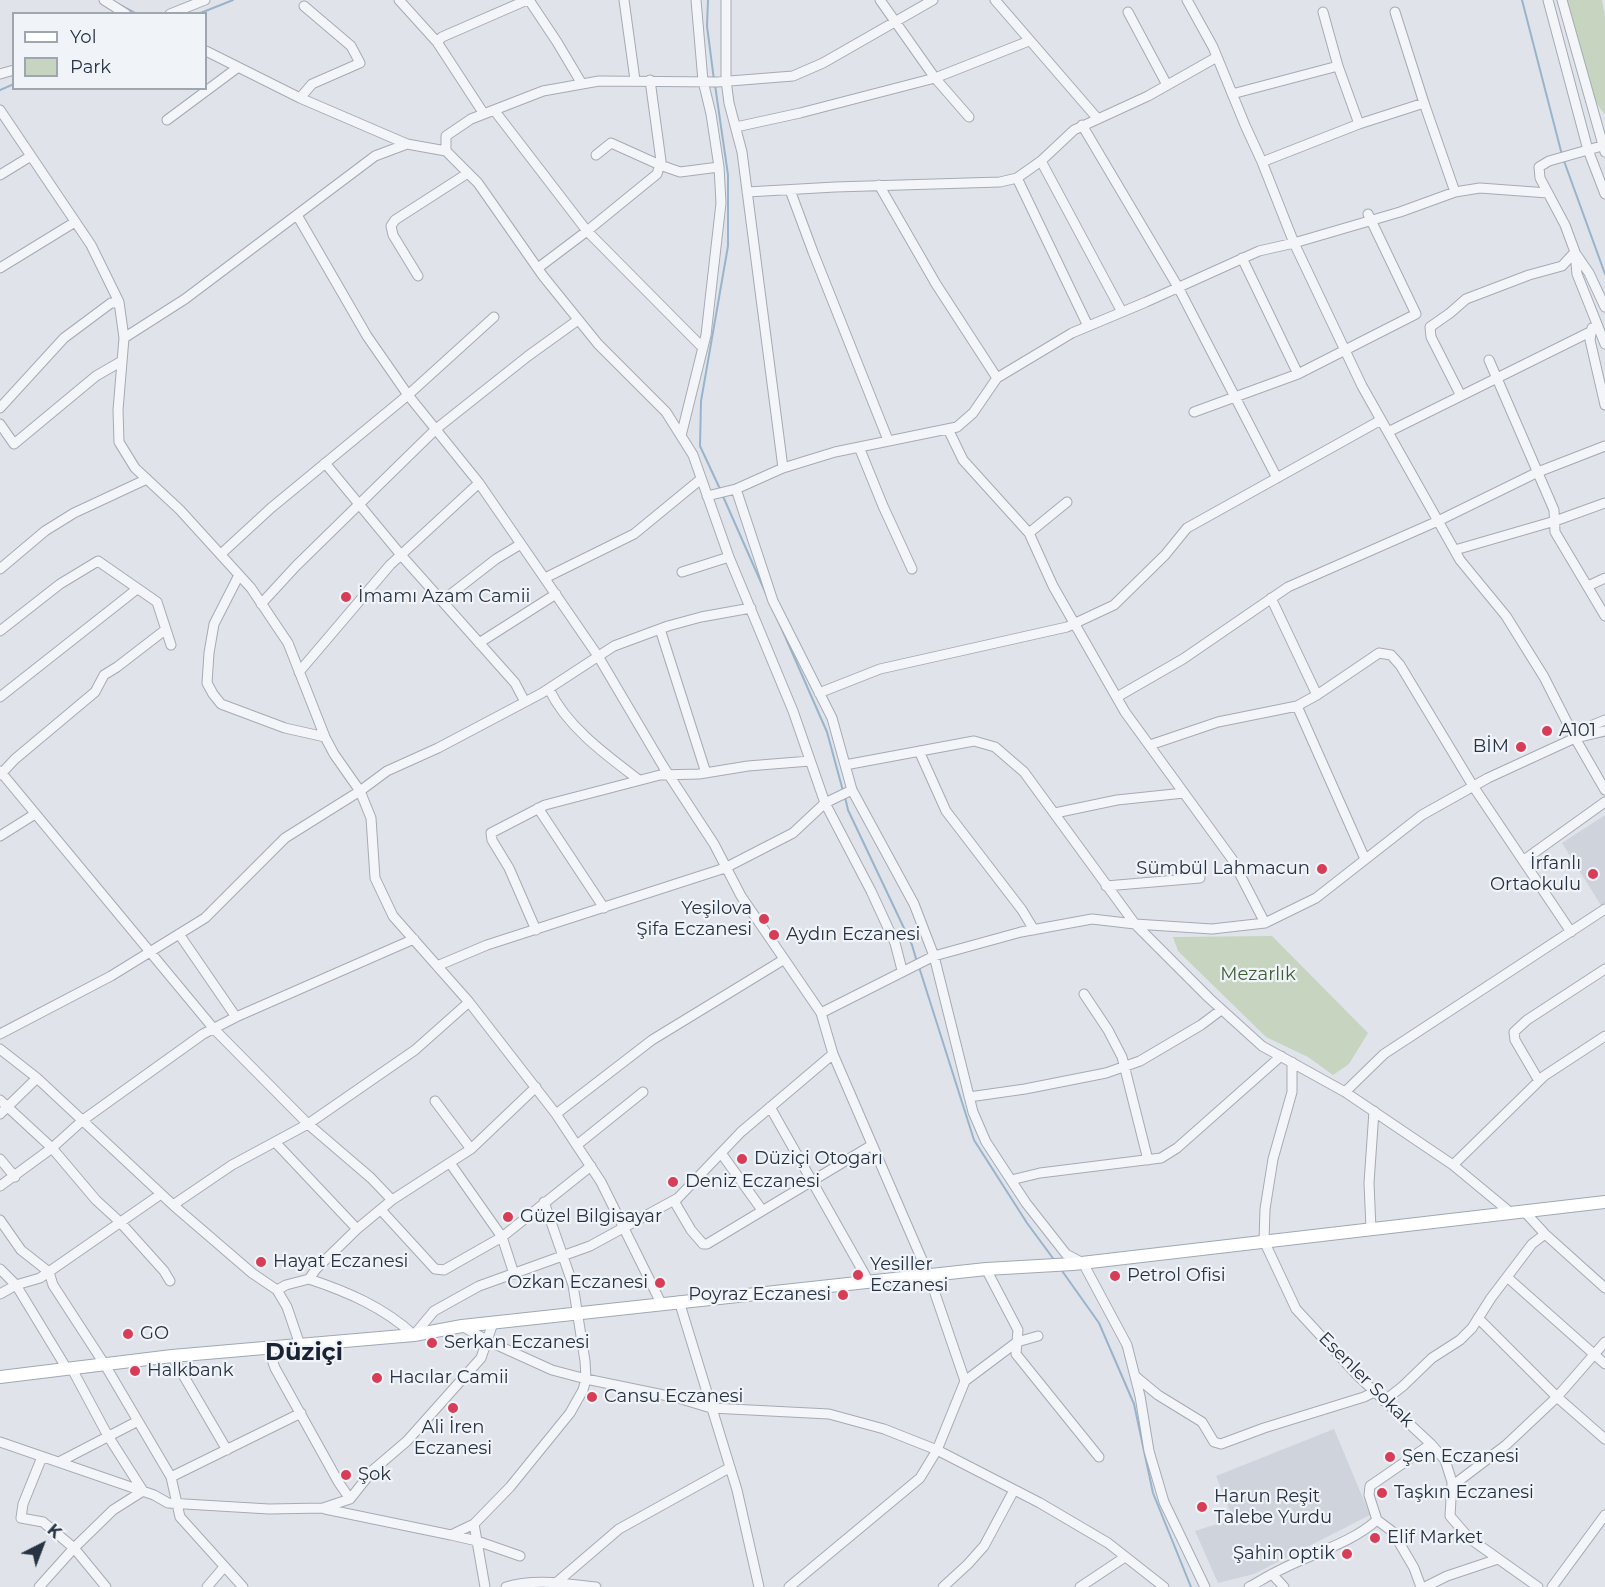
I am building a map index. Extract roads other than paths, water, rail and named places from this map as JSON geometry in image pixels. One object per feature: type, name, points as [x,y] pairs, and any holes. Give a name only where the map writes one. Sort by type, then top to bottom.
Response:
[{"type":"main road","points":[[0,1377],[172,1356],[414,1335],[462,1326],[577,1315],[679,1301],[986,1269],[1078,1263],[1605,1203]]},
{"type":"street","points":[[104,0],[123,12]]},
{"type":"street","points":[[175,12],[205,0]]},
{"type":"street","points":[[399,0],[437,42],[484,114]]},
{"type":"street","points":[[437,42],[442,37],[528,0],[582,84]]},
{"type":"street","points":[[624,0],[635,81]]},
{"type":"street","points":[[696,0],[714,81],[729,103],[742,152],[783,468]]},
{"type":"street","points":[[681,436],[703,348],[721,203],[719,167],[711,114],[726,0]]},
{"type":"street","points":[[880,0],[935,78],[969,117]]},
{"type":"street","points":[[446,151],[446,136],[471,119],[543,91],[600,81],[714,81],[793,76],[823,63],[933,0]]},
{"type":"street","points":[[995,0],[1097,118]]},
{"type":"street","points":[[1187,0],[1217,57],[1294,243],[1344,349],[1381,420],[1460,560],[1512,626],[1544,677],[1605,790]]},
{"type":"street","points":[[1548,0],[1588,150],[1605,194]]},
{"type":"street","points":[[1562,0],[1604,148],[1549,161],[1539,167],[1540,178],[1565,225],[1575,252],[1589,273],[1605,307]]},
{"type":"street","points":[[300,98],[312,84],[360,63],[351,46],[304,6]]},
{"type":"street","points":[[1128,12],[1167,85]]},
{"type":"street","points":[[1323,12],[1338,66],[1359,124]]},
{"type":"street","points":[[1395,12],[1455,192]]},
{"type":"street","points":[[736,127],[935,78],[1029,41]]},
{"type":"street","points":[[207,52],[300,98],[407,144],[446,151],[478,183],[538,268],[598,344],[666,412],[693,455],[729,557],[793,711],[810,761],[905,969]]},
{"type":"street","points":[[747,192],[1000,182],[1017,178],[1041,161],[1074,130],[1148,96],[1217,57]]},
{"type":"street","points":[[1232,94],[1338,66]]},
{"type":"street","points":[[167,120],[237,68]]},
{"type":"street","points":[[538,268],[657,174],[661,161],[650,80]]},
{"type":"street","points":[[1262,162],[1359,124],[1424,103]]},
{"type":"street","points":[[0,110],[91,245],[119,302],[124,338],[118,411],[119,442],[135,468],[180,510],[239,575],[288,643],[325,737],[360,791],[371,818],[375,878],[393,916],[469,1002],[556,1114],[601,1182],[661,1303]]},
{"type":"street","points":[[494,110],[587,231],[703,348]]},
{"type":"street","points":[[1083,125],[1178,287],[1277,478]]},
{"type":"street","points":[[596,155],[611,143],[680,172],[719,167]]},
{"type":"street","points":[[124,338],[186,300],[375,156],[407,144]]},
{"type":"street","points":[[0,175],[31,156]]},
{"type":"street","points":[[1041,161],[1122,312]]},
{"type":"street","points":[[418,276],[393,235],[391,226],[395,220],[468,173]]},
{"type":"street","points":[[1017,178],[1088,326]]},
{"type":"street","points":[[879,185],[936,284],[997,378]]},
{"type":"street","points":[[709,495],[733,490],[783,468],[859,447],[957,427],[973,413],[997,378],[1072,333],[1259,250],[1294,243],[1370,217],[1455,192],[1480,188],[1548,193]]},
{"type":"street","points":[[790,190],[888,440]]},
{"type":"street","points":[[297,215],[367,336],[408,395],[479,483],[598,656],[669,776],[714,844],[741,896],[821,1013],[833,1054],[929,1276],[965,1381]]},
{"type":"street","points":[[1194,412],[1298,375],[1344,349],[1416,314],[1370,217]]},
{"type":"street","points":[[0,268],[75,222]]},
{"type":"street","points":[[1575,252],[1577,274],[1605,344]]},
{"type":"street","points":[[1460,394],[1431,337],[1430,327],[1450,314],[1466,299],[1529,275],[1562,266],[1575,252]]},
{"type":"street","points":[[1242,258],[1298,375]]},
{"type":"street","points":[[0,408],[63,338],[111,303],[119,302]]},
{"type":"street","points":[[220,555],[271,508],[408,395],[494,316]]},
{"type":"street","points":[[1594,319],[1590,340],[1605,405]]},
{"type":"street","points":[[261,604],[296,566],[436,429],[528,356],[578,320]]},
{"type":"street","points":[[1388,432],[1460,394],[1592,331]]},
{"type":"street","points":[[1489,360],[1554,510],[1555,532],[1605,616]]},
{"type":"street","points":[[0,424],[14,444],[96,376],[122,361]]},
{"type":"street","points":[[819,693],[880,669],[1074,624],[1114,604],[1165,555],[1187,528],[1381,420]]},
{"type":"street","points":[[948,429],[963,460],[1029,533],[1053,586],[1117,697],[1232,859],[1265,923]]},
{"type":"street","points":[[0,443],[8,435]]},
{"type":"street","points":[[1117,697],[1183,659],[1288,587],[1438,521],[1538,472],[1605,446]]},
{"type":"street","points":[[859,447],[912,569]]},
{"type":"street","points":[[325,464],[401,555],[515,683],[525,702]]},
{"type":"street","points":[[0,569],[45,531],[74,513],[147,479]]},
{"type":"street","points":[[545,578],[634,534],[701,479]]},
{"type":"street","points":[[299,672],[390,565],[479,483]]},
{"type":"street","points":[[733,490],[773,601],[832,718],[851,791],[914,904],[932,957],[969,1097],[986,1142],[1026,1203],[1066,1254],[1078,1263],[1127,1345],[1140,1395],[1149,1451],[1164,1502],[1205,1587]]},
{"type":"street","points":[[1029,533],[1066,502]]},
{"type":"street","points":[[1455,550],[1555,521],[1605,503]]},
{"type":"street","points":[[442,602],[496,559],[521,544]]},
{"type":"street","points":[[682,572],[729,557]]},
{"type":"street","points":[[0,631],[60,585],[98,561],[157,602],[171,645]]},
{"type":"street","points":[[239,575],[214,624],[207,683],[222,704],[285,728],[325,737]]},
{"type":"street","points":[[1588,586],[1605,578]]},
{"type":"street","points":[[0,697],[137,589]]},
{"type":"street","points":[[479,643],[556,594]]},
{"type":"street","points":[[1271,598],[1317,696]]},
{"type":"street","points":[[0,1034],[151,954],[205,918],[285,838],[360,791],[387,771],[438,748],[549,689],[614,646],[701,617],[751,609]]},
{"type":"street","points":[[660,629],[706,773]]},
{"type":"street","points":[[165,630],[104,675],[94,692],[1,773],[214,1029],[309,1124],[371,1178],[392,1200]]},
{"type":"street","points":[[1150,745],[1218,722],[1297,706],[1317,696],[1379,653],[1391,655],[1400,665],[1473,786],[1570,932]]},
{"type":"street","points":[[549,689],[555,701],[573,723],[639,780]]},
{"type":"street","points":[[1297,706],[1365,859]]},
{"type":"street","points":[[821,1013],[932,957],[1034,930],[1092,919],[1212,929],[1265,923],[1316,898],[1422,815],[1473,786],[1575,738],[1593,725],[1605,720]]},
{"type":"street","points":[[1575,738],[1605,731]]},
{"type":"street","points":[[845,765],[974,741],[995,747],[1024,772],[1135,924],[1221,1010],[1262,1046],[1345,1092],[1374,1111],[1453,1166],[1511,1213]]},
{"type":"street","points":[[919,751],[946,811],[1022,910],[1034,930]]},
{"type":"street","points":[[537,930],[509,868],[492,840],[491,833],[538,808],[660,775],[706,773],[748,766],[810,761]]},
{"type":"street","points":[[437,966],[487,945],[725,868],[793,832],[828,802],[851,791]]},
{"type":"street","points":[[1055,813],[1117,800],[1184,793]]},
{"type":"street","points":[[1524,860],[1605,802]]},
{"type":"street","points":[[538,808],[604,908]]},
{"type":"street","points":[[0,836],[35,814]]},
{"type":"street","points":[[1106,886],[1200,878]]},
{"type":"street","points":[[1345,1092],[1384,1054],[1605,909]]},
{"type":"street","points":[[179,934],[236,1017]]},
{"type":"street","points":[[0,1186],[52,1148],[83,1120],[203,1034],[236,1017],[414,939]]},
{"type":"street","points":[[556,1114],[652,1040],[783,960]]},
{"type":"street","points":[[1539,1081],[1515,1040],[1514,1032],[1527,1020],[1605,969]]},
{"type":"street","points":[[1084,994],[1108,1030],[1122,1057],[1148,1160]]},
{"type":"street","points":[[173,1205],[232,1165],[309,1124],[415,1050],[469,1002]]},
{"type":"street","points":[[969,1097],[1025,1089],[1106,1073],[1124,1067],[1140,1061],[1201,1025],[1221,1010]]},
{"type":"street","points":[[1453,1166],[1539,1081],[1605,1036]]},
{"type":"street","points":[[0,1049],[37,1078],[173,1205],[252,1273],[277,1290],[300,1345]]},
{"type":"street","points":[[277,1290],[286,1285],[309,1279],[351,1293],[397,1319],[414,1335],[434,1311],[479,1286],[590,1246],[674,1201],[741,1132],[833,1054]]},
{"type":"street","points":[[1011,1180],[1040,1173],[1161,1158],[1177,1148],[1281,1056]]},
{"type":"street","points":[[1264,1241],[1265,1209],[1273,1159],[1292,1092],[1292,1062]]},
{"type":"street","points":[[0,1114],[37,1078]]},
{"type":"street","points":[[309,1279],[357,1228],[392,1200],[471,1149],[536,1087]]},
{"type":"street","points":[[577,1145],[643,1092]]},
{"type":"street","points":[[0,1100],[52,1148],[96,1200],[120,1222],[164,1271],[170,1281]]},
{"type":"street","points":[[435,1101],[471,1149]]},
{"type":"street","points":[[770,1107],[869,1282]]},
{"type":"street","points":[[1371,1229],[1370,1183],[1374,1111]]},
{"type":"street","points":[[275,1142],[357,1228]]},
{"type":"street","points":[[674,1201],[691,1230],[703,1244],[872,1145]]},
{"type":"street","points":[[721,1153],[762,1210]]},
{"type":"street","points":[[0,1159],[15,1177]]},
{"type":"street","points":[[450,1164],[502,1237],[514,1274]]},
{"type":"street","points":[[381,1210],[435,1269],[444,1270],[502,1237],[591,1166]]},
{"type":"street","points":[[0,1294],[16,1285],[40,1278],[161,1194]]},
{"type":"street","points":[[451,1535],[474,1524],[510,1487],[570,1413],[583,1390],[586,1379],[573,1285],[544,1202]]},
{"type":"street","points":[[1524,1211],[1545,1234],[1605,1288]]},
{"type":"street","points":[[0,1220],[21,1250],[49,1272],[53,1285],[105,1365],[171,1477],[180,1517],[243,1587]]},
{"type":"street","points":[[1384,1401],[1432,1358],[1460,1340],[1532,1244],[1545,1234]]},
{"type":"street","name":"Esenler Sokak","points":[[1264,1241],[1296,1309],[1358,1376],[1445,1460],[1452,1486],[1450,1516],[1469,1538],[1538,1587]]},
{"type":"street","points":[[0,1269],[16,1285],[70,1369],[143,1491]]},
{"type":"street","points":[[986,1269],[1018,1330],[1016,1354],[1099,1457]]},
{"type":"street","points":[[1507,1277],[1605,1364]]},
{"type":"street","points":[[679,1301],[736,1490],[759,1587]]},
{"type":"street","points":[[1478,1318],[1557,1397],[1605,1439]]},
{"type":"street","points":[[323,1508],[350,1499],[373,1470],[407,1441],[481,1358],[493,1323]]},
{"type":"street","points":[[462,1326],[488,1341],[552,1370],[586,1379],[678,1398],[711,1408],[829,1414],[884,1429],[937,1450],[1014,1490],[1108,1544],[1164,1587]]},
{"type":"street","points":[[789,1587],[920,1478],[937,1450],[965,1381],[1017,1342],[1038,1336]]},
{"type":"street","points":[[1452,1486],[1506,1445],[1557,1397],[1605,1341]]},
{"type":"street","points":[[268,1348],[275,1368],[350,1499]]},
{"type":"street","points":[[172,1356],[227,1450]]},
{"type":"street","points":[[1135,1376],[1158,1395],[1202,1422],[1214,1443],[1221,1444],[1374,1392]]},
{"type":"street","points":[[171,1477],[301,1413]]},
{"type":"street","points":[[59,1462],[138,1421]]},
{"type":"street","points":[[0,1442],[143,1491],[168,1503],[269,1509],[323,1508],[477,1541],[520,1556]]},
{"type":"street","points":[[1431,1444],[1370,1486],[1369,1495],[1377,1520],[1393,1532],[1423,1587],[1447,1576],[1498,1559]]},
{"type":"street","points":[[42,1456],[23,1504],[21,1518],[43,1522],[74,1548],[106,1587]]},
{"type":"street","points":[[556,1583],[619,1529],[729,1468]]},
{"type":"street","points":[[943,1587],[984,1546],[1014,1490]]},
{"type":"street","points":[[39,1587],[113,1510],[143,1491]]},
{"type":"street","points":[[1552,1587],[1605,1515]]},
{"type":"street","points":[[1249,1587],[1368,1528],[1377,1520]]},
{"type":"street","points":[[474,1524],[485,1587]]},
{"type":"street","points":[[1080,1587],[1125,1557]]},
{"type":"street","points":[[207,1587],[224,1567]]},
{"type":"street","points":[[1272,1574],[1284,1587]]},
{"type":"street","points":[[507,1587],[521,1583],[556,1583],[596,1587]]},
{"type":"waterway","points":[[203,12],[233,0]]},
{"type":"waterway","points":[[708,0],[707,26],[714,80]]},
{"type":"waterway","points":[[1522,0],[1562,155]]},
{"type":"waterway","points":[[116,3],[133,12]]},
{"type":"waterway","points":[[0,90],[12,85]]},
{"type":"waterway","points":[[715,85],[728,175],[728,246],[701,401],[700,446],[720,489]]},
{"type":"waterway","points":[[1564,161],[1605,274]]},
{"type":"waterway","points":[[722,494],[767,596]]},
{"type":"waterway","points":[[777,618],[827,732],[843,791]]},
{"type":"waterway","points":[[845,797],[848,810],[912,945],[917,962]]},
{"type":"waterway","points":[[919,967],[974,1140],[1027,1223],[1055,1261]]},
{"type":"waterway","points":[[1060,1268],[1099,1323],[1134,1404],[1153,1493],[1191,1587]]},
{"type":"place","name":"İmamı Azam Camii","points":[[346,597]]},
{"type":"place","name":"A101","points":[[1547,731]]},
{"type":"place","name":"BİM","points":[[1521,747]]},
{"type":"place","name":"Sümbül Lahmacun","points":[[1322,869]]},
{"type":"place","name":"İrfanlı Ortaokulu","points":[[1593,874]]},
{"type":"place","name":"Yeşilova Şifa Eczanesi","points":[[764,919]]},
{"type":"place","name":"Aydın Eczanesi","points":[[774,935]]},
{"type":"place","name":"Düziçi Otogarı","points":[[742,1159]]},
{"type":"place","name":"Deniz Eczanesi","points":[[673,1182]]},
{"type":"place","name":"Güzel Bilgisayar","points":[[508,1217]]},
{"type":"place","name":"Hayat Eczanesi","points":[[261,1262]]},
{"type":"place","name":"Yesiller Eczanesi","points":[[858,1275]]},
{"type":"place","name":"Petrol Ofisi","points":[[1115,1276]]},
{"type":"place","name":"Ozkan Eczanesi","points":[[660,1283]]},
{"type":"place","name":"Poyraz Eczanesi","points":[[843,1295]]},
{"type":"place","name":"GO","points":[[128,1334]]},
{"type":"place","name":"Serkan Eczanesi","points":[[432,1343]]},
{"type":"place","name":"Halkbank","points":[[135,1371]]},
{"type":"place","name":"Hacılar Camii","points":[[377,1378]]},
{"type":"place","name":"Cansu Eczanesi","points":[[592,1397]]},
{"type":"place","name":"Ali İren Eczanesi","points":[[453,1408]]},
{"type":"place","name":"Şen Eczanesi","points":[[1390,1457]]},
{"type":"place","name":"Şok","points":[[346,1475]]},
{"type":"place","name":"Taşkın Eczanesi","points":[[1382,1493]]},
{"type":"place","name":"Harun Reşit Talebe Yurdu","points":[[1202,1507]]},
{"type":"place","name":"Elif Market","points":[[1375,1538]]},
{"type":"place","name":"Şahin optik","points":[[1347,1554]]},
{"type":"district","name":"Düziçi","points":[[304,1353]]},
{"type":"park label","name":"Mezarlık","points":[[1258,975]]}]
